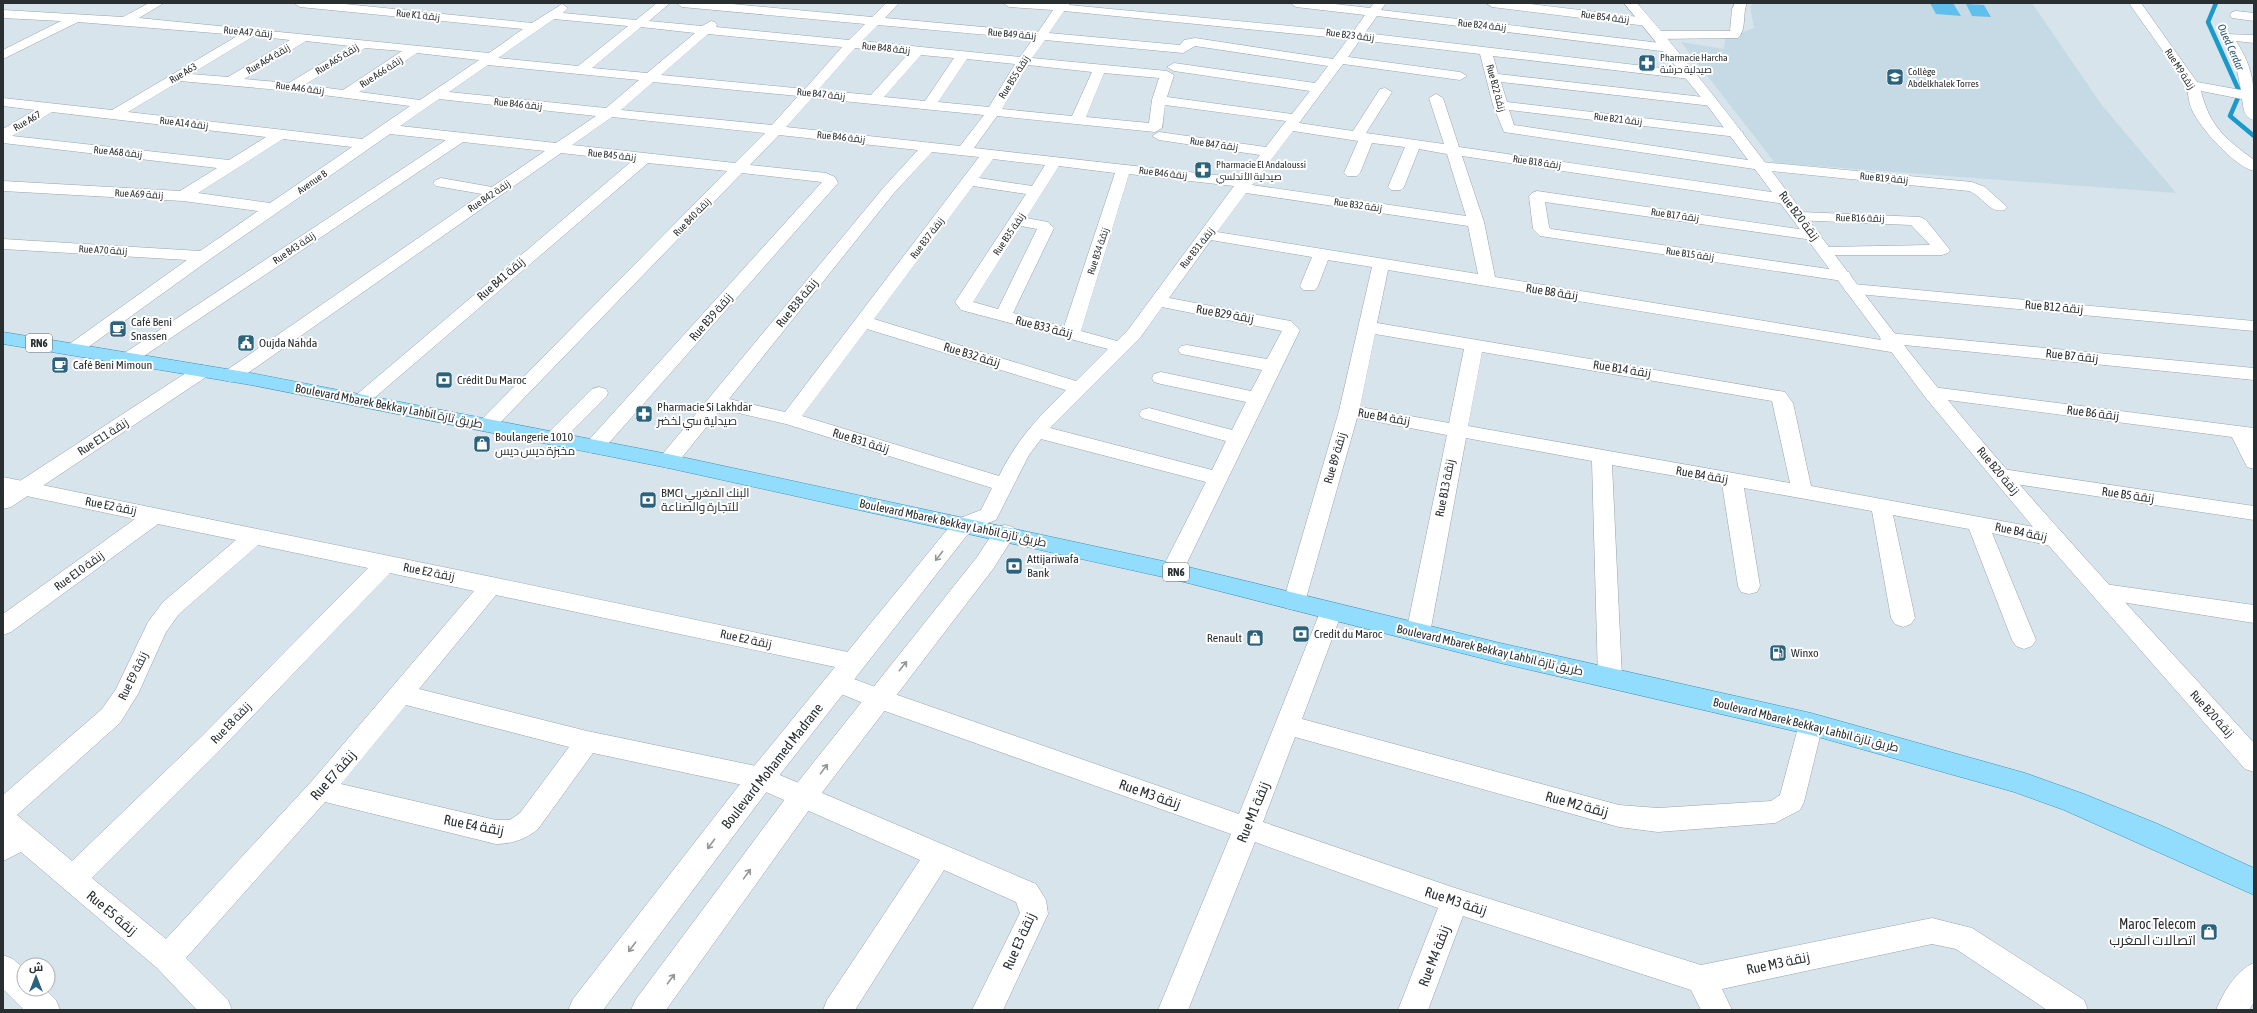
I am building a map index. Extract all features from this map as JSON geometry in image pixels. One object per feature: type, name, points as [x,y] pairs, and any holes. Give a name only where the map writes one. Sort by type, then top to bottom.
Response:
[{"type":"main road","name":"Boulevard Mbarek Bekkay Lahbil طريق تازة","points":[[3,338],[231,376],[486,425],[963,525],[997,524],[1331,612],[1811,724],[2015,781],[2074,802],[2148,833],[2254,882]]},
{"type":"street","points":[[125,21],[158,3]]},
{"type":"street","name":"Rue K1 زنقة","points":[[300,3],[535,27]]},
{"type":"street","name":"Avenue B","points":[[74,349],[203,256],[275,208],[569,3]]},
{"type":"street","points":[[581,70],[664,3]]},
{"type":"street","name":"Rue B49 زنقة","points":[[682,3],[735,5],[874,21],[1183,49],[1188,43],[1195,42],[1460,76]]},
{"type":"street","name":"Rue B40 زنقة","points":[[486,425],[776,130],[852,44],[893,3]]},
{"type":"street","name":"Rue B23 زنقة","points":[[1009,3],[1062,5],[1265,25],[1690,75]]},
{"type":"street","name":"Rue B24 زنقة","points":[[1296,3],[1376,8],[1657,35]]},
{"type":"street","name":"Rue B54 زنقة","points":[[1492,3],[1657,35]]},
{"type":"street","name":"Rue B20 زنقة","points":[[1630,3],[1712,102],[1932,393],[2056,539],[2254,761]]},
{"type":"street","points":[[1657,35],[1734,35],[1736,33],[1738,9],[1741,3]]},
{"type":"street","name":"Rue M9 زنقة","points":[[2136,3],[2192,85],[2197,98],[2197,107],[2202,117],[2216,133],[2254,167]]},
{"type":"street","name":"Rue B42 زنقة","points":[[231,376],[494,192],[560,149],[609,113],[735,5]]},
{"type":"street","name":"Rue B55 زنقة","points":[[964,151],[993,112],[1062,5]]},
{"type":"street","name":"Rue B31 زنقة","points":[[997,524],[1005,485],[1020,454],[1036,431],[1134,334],[1243,185],[1318,88],[1376,8]]},
{"type":"street","name":"Rue B48 زنقة","points":[[551,15],[1167,75],[1159,100],[1157,132]]},
{"type":"street","points":[[2236,15],[2254,17]]},
{"type":"street","name":"Rue A47 زنقة","points":[[6,16],[125,21],[252,32],[415,49],[489,59]]},
{"type":"street","points":[[3,55],[74,19]]},
{"type":"street","name":"Rue A63","points":[[114,115],[252,32]]},
{"type":"street","name":"Rue A64 زنقة","points":[[231,81],[304,37]]},
{"type":"street","points":[[2254,39],[2235,37],[2228,39],[2249,73],[2248,96],[2251,113],[2254,116]]},
{"type":"street","name":"Rue A65 زنقة","points":[[291,87],[362,44]]},
{"type":"street","name":"Rue A66 زنقة","points":[[346,94],[415,49]]},
{"type":"street","name":"Rue B22 زنقة","points":[[1486,50],[1500,105],[1507,126],[1512,129],[1761,166]]},
{"type":"street","points":[[874,100],[917,51]]},
{"type":"street","points":[[2237,54],[2254,56]]},
{"type":"street","points":[[929,105],[963,56]]},
{"type":"street","name":"Rue B47 زنقة","points":[[489,59],[581,70],[1077,121],[1157,132],[1269,152]]},
{"type":"street","points":[[1174,67],[1318,88]]},
{"type":"street","points":[[1077,121],[1100,68]]},
{"type":"street","name":"Rue A46 زنقة","points":[[177,77],[291,87],[346,94],[430,100]]},
{"type":"street","points":[[1494,77],[1712,102]]},
{"type":"street","points":[[2192,85],[2248,96]]},
{"type":"street","points":[[1352,173],[1362,136],[1385,92]]},
{"type":"street","points":[[1436,98],[1476,222],[1488,282]]},
{"type":"street","name":"Rue B46 زنقة","points":[[430,100],[609,113],[776,130],[1124,168],[1243,185]]},
{"type":"street","name":"Rue B18 زنقة","points":[[1159,100],[1292,122],[1362,136],[1785,199]]},
{"type":"street","name":"Rue A14 زنقة","points":[[3,102],[366,144]]},
{"type":"street","name":"Rue B21 زنقة","points":[[1500,105],[1736,133]]},
{"type":"street","name":"Rue A67","points":[[3,134],[50,107]]},
{"type":"street","name":"Rue B45 زنقة","points":[[387,129],[642,159],[826,178],[830,180],[827,186]]},
{"type":"street","points":[[183,196],[234,165],[280,134]]},
{"type":"street","name":"Rue B43 زنقة","points":[[129,358],[459,138]]},
{"type":"street","name":"Rue A68 زنقة","points":[[3,139],[234,165]]},
{"type":"street","points":[[1396,187],[1414,144]]},
{"type":"street","name":"Rue B38 زنقة","points":[[668,462],[890,190],[929,147]]},
{"type":"street","name":"Rue B37 زنقة","points":[[790,420],[989,154]]},
{"type":"street","name":"Rue B41 زنقة","points":[[359,401],[642,159]]},
{"type":"street","name":"Rue B35 زنقة","points":[[968,306],[965,304],[965,300],[1018,221],[1055,161]]},
{"type":"street","name":"Rue B19 زنقة","points":[[1761,166],[1972,186],[1980,190],[1999,207]]},
{"type":"street","name":"Rue B34 زنقة","points":[[1071,333],[1124,168]]},
{"type":"street","points":[[969,181],[1037,191]]},
{"type":"street","points":[[441,183],[494,192]]},
{"type":"street","name":"Rue B32 زنقة","points":[[1243,185],[1476,222]]},
{"type":"street","name":"Rue A69 زنقة","points":[[3,186],[183,196],[275,208]]},
{"type":"street","name":"Rue B39 زنقة","points":[[594,447],[827,186]]},
{"type":"street","name":"Rue B15 زنقة","points":[[1537,196],[1541,229],[1546,232],[1848,283]]},
{"type":"street","name":"Rue B17 زنقة","points":[[1537,196],[1813,235]]},
{"type":"street","name":"Rue B16 زنقة","points":[[1800,217],[1910,219],[1920,223],[1941,248],[1941,251],[1826,252]]},
{"type":"street","points":[[1002,316],[1046,228],[1042,225],[1018,221]]},
{"type":"street","name":"Rue B8 زنقة","points":[[1207,235],[1488,282],[1893,343]]},
{"type":"street","name":"Rue A70 زنقة","points":[[3,244],[203,256]]},
{"type":"street","points":[[1310,286],[1322,254]]},
{"type":"street","name":"Rue B9 زنقة","points":[[1294,602],[1349,411],[1381,265]]},
{"type":"street","name":"Rue B12 زنقة","points":[[1848,283],[2254,326]]},
{"type":"street","name":"Rue B29 زنقة","points":[[1157,301],[1285,325],[1291,330],[1273,366]]},
{"type":"street","name":"Rue B33 زنقة","points":[[968,306],[1120,347]]},
{"type":"street","name":"Rue B32 زنقة","points":[[864,322],[1080,388]]},
{"type":"street","name":"Rue B14 زنقة","points":[[1367,327],[1778,396],[1783,403],[1802,493]]},
{"type":"street","name":"Rue B7 زنقة","points":[[1893,343],[2254,374]]},
{"type":"street","name":"Rue B13 زنقة","points":[[1418,633],[1456,430],[1474,345]]},
{"type":"street","points":[[1172,571],[1273,366],[1187,350]]},
{"type":"street","name":"Rue E11 زنقة","points":[[3,502],[13,486],[202,371]]},
{"type":"street","points":[[1161,378],[1258,398]]},
{"type":"street","points":[[553,439],[599,392]]},
{"type":"street","name":"Rue B6 زنقة","points":[[1932,393],[2246,433]]},
{"type":"street","name":"Rue B31 زنقة","points":[[717,402],[790,420],[1005,485]]},
{"type":"street","name":"Rue B4 زنقة","points":[[1349,411],[1602,458],[1977,523],[2056,539]]},
{"type":"street","points":[[1149,414],[1238,438]]},
{"type":"street","points":[[1036,431],[1218,478]]},
{"type":"street","points":[[2246,433],[2254,462]]},
{"type":"street","points":[[1602,458],[1610,678]]},
{"type":"street","name":"Rue B5 زنقة","points":[[2002,476],[2254,513]]},
{"type":"street","points":[[1732,480],[1749,586]]},
{"type":"street","name":"Rue E2 زنقة","points":[[13,486],[492,585],[846,672]]},
{"type":"street","points":[[1881,506],[1903,618]]},
{"type":"street","name":"Rue E10 زنقة","points":[[3,626],[155,515]]},
{"type":"street","points":[[1977,523],[2024,640]]},
{"type":"street","points":[[647,1010],[804,795],[877,698],[985,563],[997,524]]},
{"type":"street","name":"Boulevard Mohamed Madrane","points":[[584,1010],[761,778],[963,525]]},
{"type":"street","name":"Rue E9 زنقة","points":[[3,811],[111,716],[126,694],[156,628],[167,613],[255,536]]},
{"type":"street","name":"Rue E8 زنقة","points":[[73,879],[211,744],[385,564]]},
{"type":"street","name":"Rue E7 زنقة","points":[[167,958],[320,790],[492,585]]},
{"type":"street","points":[[2104,592],[2254,614]]},
{"type":"street","name":"Rue M1 زنقة","points":[[1173,1010],[1288,725],[1331,612]]},
{"type":"street","name":"Rue M3 زنقة","points":[[846,672],[877,698],[1456,901],[1701,979],[1932,931],[1962,937],[2073,1010]]},
{"type":"street","points":[[402,694],[587,741],[761,778],[804,795]]},
{"type":"street","name":"Rue M2 زنقة","points":[[1288,725],[1619,816],[1658,820],[1775,812],[1785,807],[1791,802],[1811,724]]},
{"type":"street","name":"Rue E4 زنقة","points":[[320,790],[496,832],[508,833],[519,830],[529,821],[587,741]]},
{"type":"street","name":"Rue E3 زنقة","points":[[804,795],[1026,894],[1032,900],[1035,906],[1034,914],[987,1010]]},
{"type":"street","name":"Rue E5 زنقة","points":[[9,835],[73,879],[167,958],[217,1010]]},
{"type":"street","points":[[838,1010],[939,855]]},
{"type":"street","name":"Rue M4 زنقة","points":[[1413,1010],[1456,901]]},
{"type":"street","points":[[3,969],[45,1010]]},
{"type":"street","points":[[2231,1010],[2254,977]]},
{"type":"street","points":[[1701,979],[1717,1010]]},
{"type":"shaded area","name":"Collège Abdelkhalek Torres","points":[[1755,3],[2032,3],[2101,104],[2176,193],[1775,163],[1681,42],[1724,49],[1725,39],[1754,28],[1750,6]]},
{"type":"shaded area","points":[[1930,3],[1953,3],[1961,16],[1936,14]]},
{"type":"shaded area","points":[[1966,4],[1984,5],[1991,17],[1972,16]]},
{"type":"waterway","name":"Oued Cerdar","points":[[2216,3],[2208,22],[2240,93],[2230,116],[2254,136]]},
{"type":"place","name":"Pharmacie Harcha صيدلية حرشة","points":[[1647,63]]},
{"type":"place","name":"Collège Abdelkhalek Torres","points":[[1895,77]]},
{"type":"place","name":"Pharmacie El Andaloussi صيدلية الأندلسي","points":[[1203,170]]},
{"type":"place","name":"Café Beni Snassen","points":[[118,329]]},
{"type":"place","name":"Oujda Nahda","points":[[246,343]]},
{"type":"place","name":"Café Beni Mimoun","points":[[60,365]]},
{"type":"place","name":"Crédit Du Maroc","points":[[444,380]]},
{"type":"place","name":"Pharmacie Si Lakhdar صيدلية سي لخضر","points":[[644,414]]},
{"type":"place","name":"Boulangerie 1010 مخبزة ديس ديس","points":[[482,444]]},
{"type":"place","name":"BMCI البنك المغربي للتجارة والصناعة","points":[[648,500]]},
{"type":"place","name":"Attijariwafa Bank","points":[[1014,566]]},
{"type":"place","name":"Credit du Maroc","points":[[1301,634]]},
{"type":"place","name":"Renault","points":[[1255,638]]},
{"type":"place","name":"Winxo","points":[[1778,653]]},
{"type":"place","name":"Maroc Telecom اتصالات المغرب","points":[[2209,932]]}]
